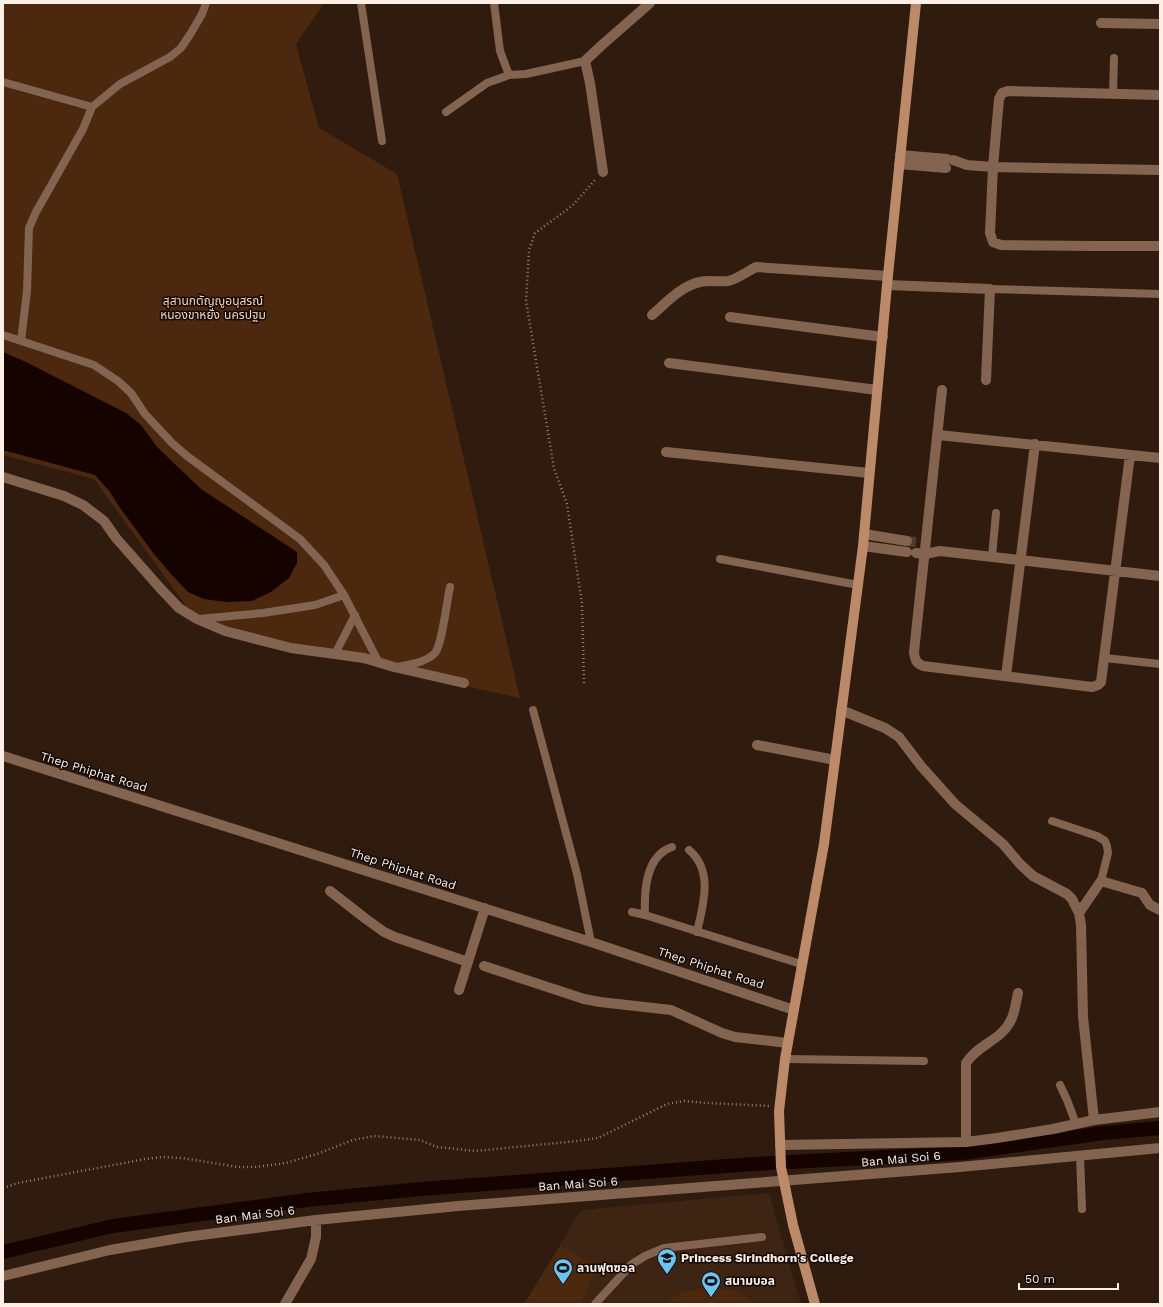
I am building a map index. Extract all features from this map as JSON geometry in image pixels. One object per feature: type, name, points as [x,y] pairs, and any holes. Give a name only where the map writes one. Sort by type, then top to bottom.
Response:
[{"type":"main road","points":[[815,1304],[793,1225],[781,1167],[780,1106],[785,1059],[801,964],[824,844],[863,546],[877,390],[916,3]]},
{"type":"street","points":[[602,172],[590,83],[585,61],[650,3]]},
{"type":"street","points":[[1101,23],[1160,24]]},
{"type":"street","points":[[1160,95],[1008,91],[1002,93],[999,99],[993,167],[990,233],[992,242],[1001,245],[1160,246]]},
{"type":"street","points":[[900,160],[993,167],[1160,170]]},
{"type":"street","points":[[652,315],[684,289],[700,282],[728,281],[756,267],[990,289],[986,380]]},
{"type":"street","points":[[730,317],[883,337]]},
{"type":"street","points":[[669,363],[877,390]]},
{"type":"street","points":[[942,390],[938,435],[916,542],[914,652],[917,663],[923,666],[1092,687],[1102,682],[1130,455]]},
{"type":"street","points":[[938,435],[1160,458]]},
{"type":"street","points":[[1006,676],[1035,444]]},
{"type":"street","points":[[666,452],[869,473]]},
{"type":"street","points":[[3,477],[64,496],[83,505],[104,521],[121,544],[179,608],[197,619],[225,632],[291,648],[364,658],[394,667],[464,683]]},
{"type":"street","points":[[864,534],[916,542],[940,551]]},
{"type":"street","points":[[863,546],[916,553],[940,551],[1160,576]]},
{"type":"street","points":[[841,710],[885,728],[899,737],[921,766],[955,804],[1003,844],[1020,864],[1033,876],[1067,894],[1072,899],[1079,913],[1081,925],[1083,1017],[1094,1120]]},
{"type":"street","points":[[757,745],[835,760]]},
{"type":"street","name":"Thep Phiphat Road","points":[[3,756],[591,942],[794,1010]]},
{"type":"street","points":[[1079,913],[1101,881],[1142,893],[1150,905],[1160,910]]},
{"type":"street","points":[[330,891],[384,932],[468,962]]},
{"type":"street","points":[[459,990],[485,908]]},
{"type":"street","points":[[484,966],[584,999],[671,1010],[735,1038],[788,1043]]},
{"type":"street","points":[[966,1142],[966,1063],[969,1057],[1004,1031],[1011,1021],[1018,993]]},
{"type":"street","points":[[780,1150],[966,1142],[1052,1129],[1094,1120],[1160,1112]]},
{"type":"street","name":"Ban Mai Soi 6","points":[[3,1276],[110,1250],[186,1237],[316,1220],[466,1205],[784,1181],[1160,1148]]},
{"type":"street","points":[[285,1304],[311,1259],[316,1237],[316,1220]]},
{"type":"lane","points":[[21,341],[27,291],[29,228],[36,212],[83,129],[92,107],[120,84],[170,57],[181,48],[192,33],[206,3]]},
{"type":"lane","points":[[361,3],[382,141]]},
{"type":"lane","points":[[494,3],[500,51],[509,75]]},
{"type":"lane","points":[[1113,94],[1114,58]]},
{"type":"lane","points":[[446,112],[487,83],[509,75],[526,74],[585,61]]},
{"type":"lane","points":[[3,82],[68,99],[92,107]]},
{"type":"lane","points":[[990,289],[1160,294]]},
{"type":"lane","points":[[3,335],[94,365],[118,381],[131,394],[145,414],[172,443],[300,539],[324,565],[344,595],[379,663]]},
{"type":"lane","points":[[992,557],[996,513]]},
{"type":"lane","points":[[720,559],[858,585]]},
{"type":"lane","points":[[394,667],[419,662],[435,653],[440,643],[450,587]]},
{"type":"lane","points":[[197,619],[263,613],[315,605],[344,595]]},
{"type":"lane","points":[[335,654],[355,615]]},
{"type":"lane","points":[[1105,658],[1160,664]]},
{"type":"lane","points":[[532,710],[577,874],[591,942]]},
{"type":"lane","points":[[1052,821],[1097,836],[1105,841],[1108,853],[1101,881]]},
{"type":"lane","points":[[645,915],[644,891],[650,870],[657,858],[666,849],[672,847]]},
{"type":"lane","points":[[689,850],[700,861],[704,872],[704,905],[697,932]]},
{"type":"lane","points":[[632,912],[801,964]]},
{"type":"lane","points":[[785,1059],[924,1061]]},
{"type":"lane","points":[[1060,1086],[1068,1100],[1076,1124]]},
{"type":"lane","points":[[1080,1156],[1082,1209]]},
{"type":"lane","points":[[595,1304],[632,1264],[645,1256],[664,1248],[762,1237]]},
{"type":"path","points":[[584,683],[582,604],[567,504],[554,468],[526,301],[529,250],[535,233],[572,206],[602,172]]},
{"type":"path","points":[[3,1188],[18,1183],[145,1159],[163,1157],[182,1158],[238,1167],[255,1167],[286,1163],[317,1154],[353,1140],[374,1136],[420,1140],[437,1147],[475,1151],[577,1141],[598,1138],[668,1104],[684,1100],[707,1103],[780,1106]]},
{"type":"shaded area","points":[[3,352],[26,362],[126,413],[141,425],[157,447],[201,489],[297,552],[297,563],[289,578],[271,592],[252,601],[226,602],[204,599],[188,592],[154,554],[110,492],[95,475],[3,450]]},
{"type":"shaded area","name":"Princess Sirindhorn's College","points":[[769,1193],[801,1304],[524,1304],[581,1210]]},
{"type":"green space","name":"สุสานกตัญญูอนุสรณ์ หนองขาหยั่ง นครปฐม","points":[[3,3],[324,3],[296,44],[319,128],[397,174],[520,698],[282,646],[224,628],[186,606],[94,479],[3,455]]},
{"type":"green space","name":"ลานฟุตซอล","points":[[560,1246],[599,1267],[580,1304],[524,1304]]},
{"type":"green space","name":"สนามบอล","points":[[708,1287],[733,1290],[758,1304],[665,1304],[680,1293]]},
{"type":"waterway","points":[[3,1252],[113,1226],[307,1200],[421,1189],[753,1164],[963,1153],[1103,1133],[1160,1128]]},
{"type":"tunnel","points":[[907,541],[916,542]]},
{"type":"place","name":"Princess Sirindhorn's College","points":[[667,1275]]},
{"type":"place","name":"ลานฟุตซอล","points":[[563,1285]]},
{"type":"place","name":"สนามบอล","points":[[711,1298]]}]
